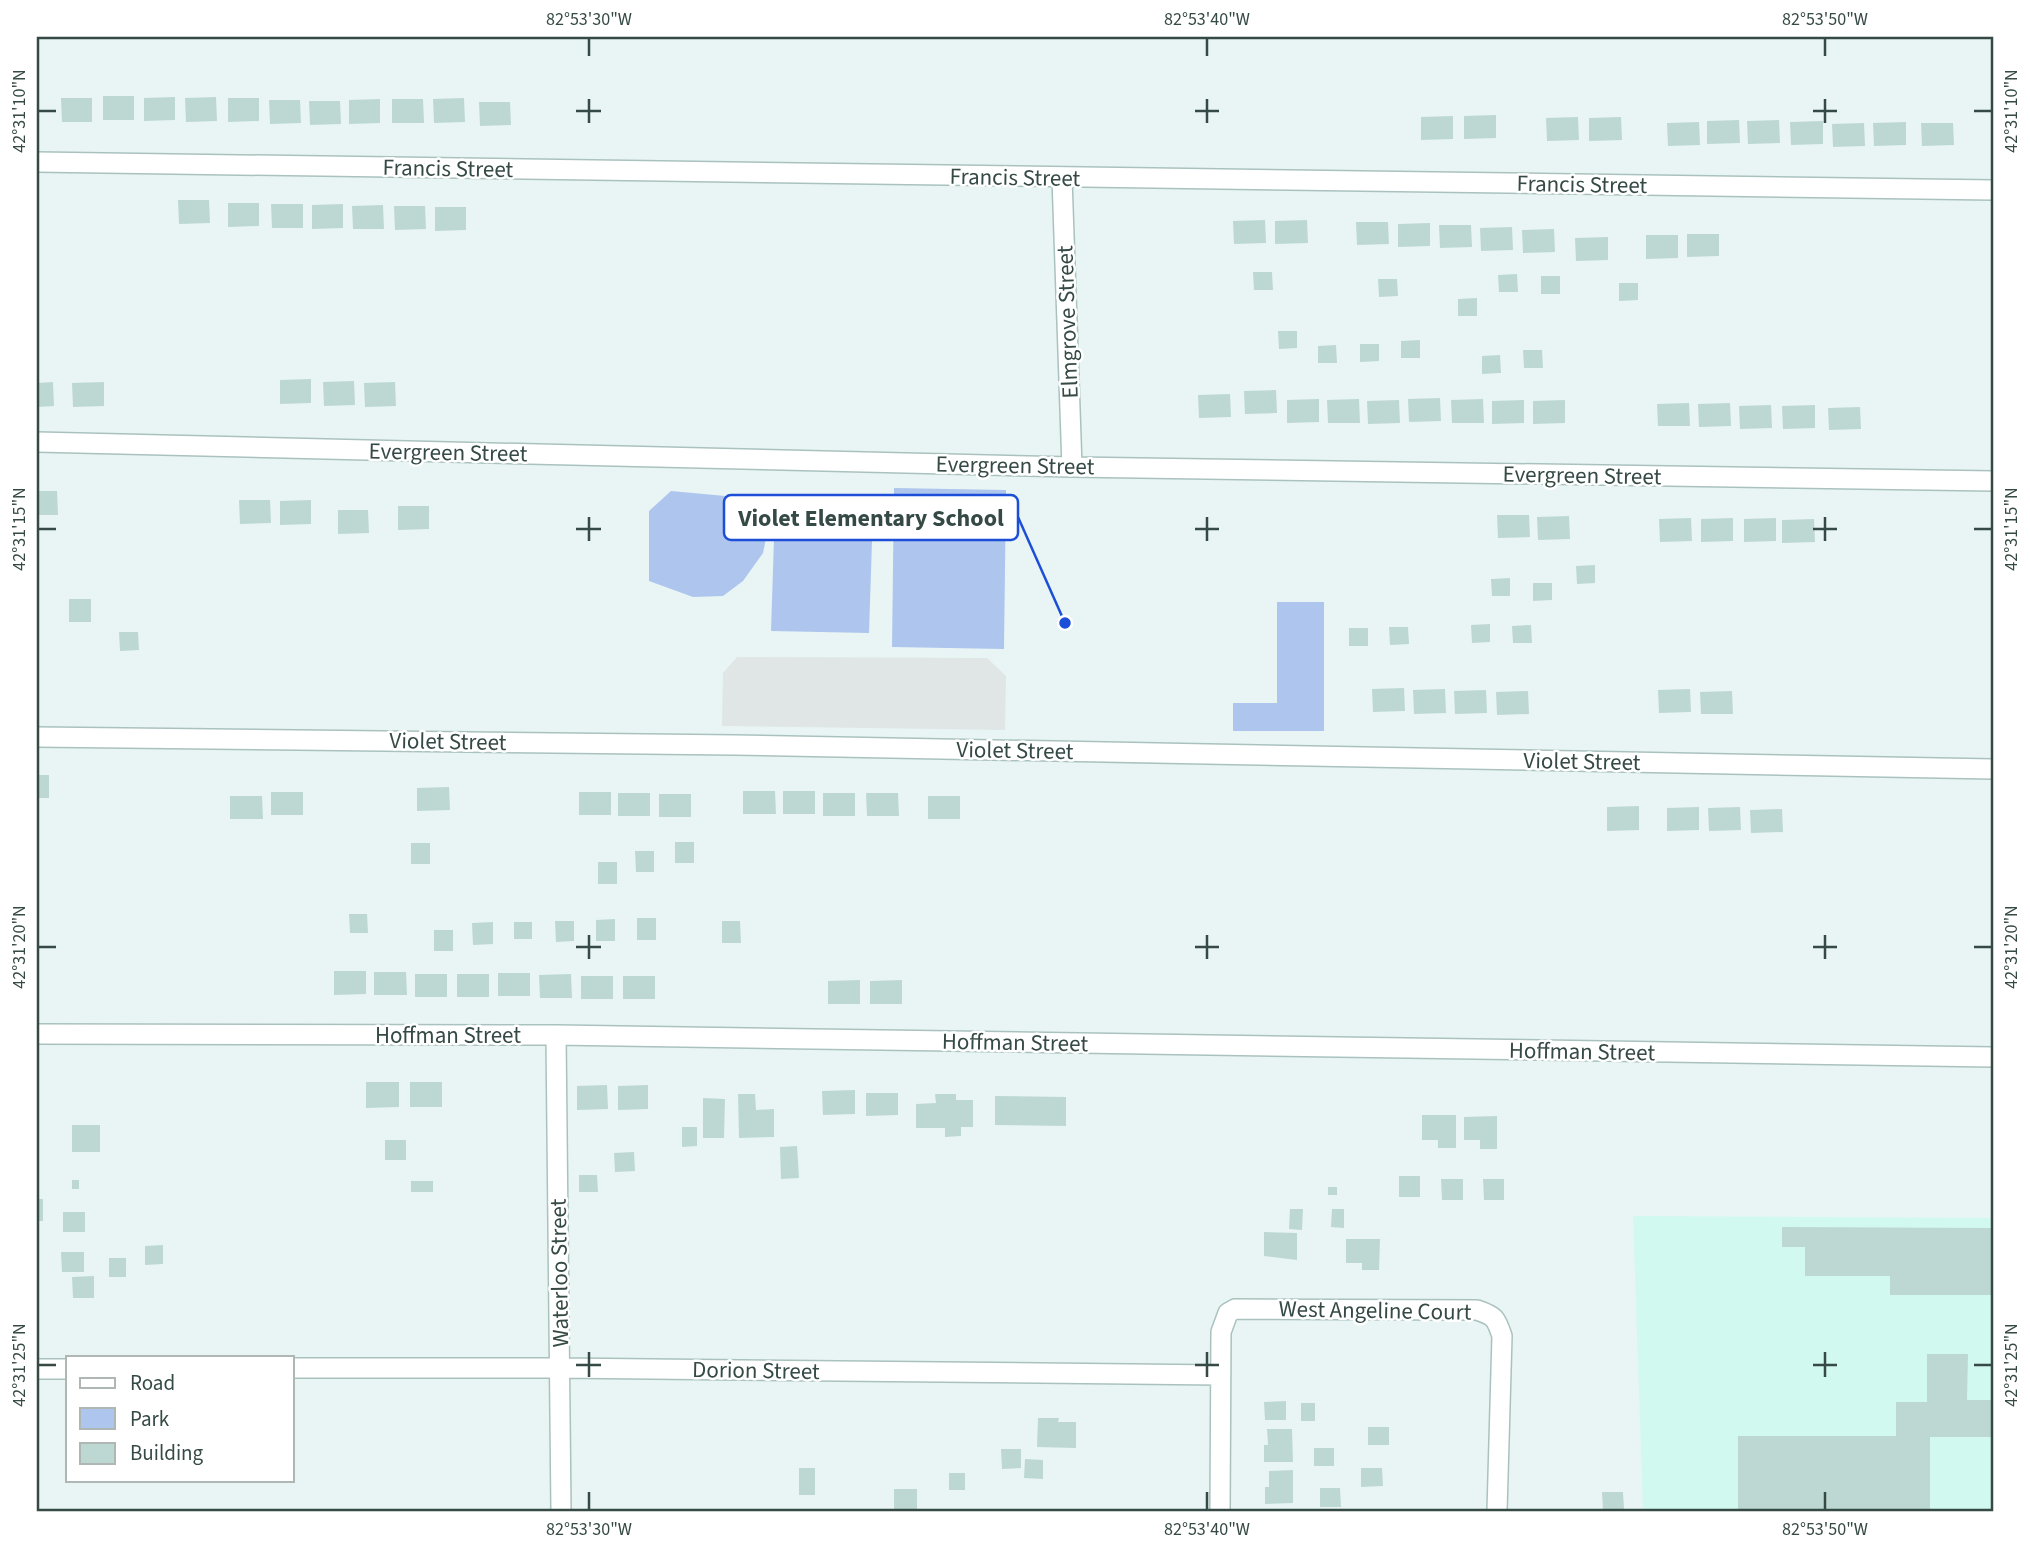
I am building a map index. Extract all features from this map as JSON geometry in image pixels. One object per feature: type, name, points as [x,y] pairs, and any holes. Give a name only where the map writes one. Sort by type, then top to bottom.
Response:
[{"type":"street","name":"Francis Street","points":[[37,162],[1993,190]]},
{"type":"street","name":"Elmgrove Street","points":[[1062,178],[1072,467]]},
{"type":"street","name":"Evergreen Street","points":[[37,442],[1072,467],[1993,481]]},
{"type":"street","name":"Violet Street","points":[[37,737],[735,744],[1993,769]]},
{"type":"street","name":"Hoffman Street","points":[[37,1034],[556,1035],[1993,1057]]},
{"type":"street","name":"Waterloo Street","points":[[556,1035],[561,1511]]},
{"type":"street","name":"West Angeline Court","points":[[1220,1375],[1221,1332],[1228,1313],[1235,1309],[1477,1310],[1490,1314],[1497,1320],[1502,1336],[1497,1511]]},
{"type":"street","points":[[37,1368],[66,1368]]},
{"type":"street","name":"Dorion Street","points":[[294,1368],[1220,1375]]},
{"type":"street","points":[[1220,1375],[1220,1511]]},
{"type":"shaded area","points":[[737,657],[987,658],[1006,676],[1005,730],[722,726],[723,673]]},
{"type":"shaded area","points":[[1633,1216],[1993,1218],[1993,1511],[1643,1511]]},
{"type":"green space","points":[[894,488],[1006,490],[1004,649],[892,647]]},
{"type":"green space","points":[[671,491],[758,499],[767,534],[763,553],[743,581],[723,596],[693,597],[649,581],[649,511]]},
{"type":"green space","points":[[775,508],[873,510],[869,633],[771,631]]},
{"type":"green space","points":[[1277,602],[1324,602],[1324,731],[1233,731],[1233,703],[1277,703]]},
{"type":"building","points":[[103,96],[134,96],[134,120],[103,120]]},
{"type":"building","points":[[175,97],[175,120],[144,121],[144,98]]},
{"type":"building","points":[[216,97],[217,121],[186,122],[185,98]]},
{"type":"building","points":[[61,98],[92,98],[92,122],[62,122]]},
{"type":"building","points":[[228,98],[259,98],[259,121],[228,122]]},
{"type":"building","points":[[464,98],[465,122],[434,123],[433,99]]},
{"type":"building","points":[[380,99],[380,123],[349,124],[349,100]]},
{"type":"building","points":[[392,99],[423,99],[424,123],[392,123]]},
{"type":"building","points":[[269,100],[300,100],[301,123],[270,124]]},
{"type":"building","points":[[309,101],[340,101],[341,124],[310,125]]},
{"type":"building","points":[[479,102],[510,102],[511,125],[480,126]]},
{"type":"building","points":[[1496,115],[1496,138],[1464,139],[1464,116]]},
{"type":"building","points":[[1453,116],[1453,139],[1421,140],[1421,117]]},
{"type":"building","points":[[1578,117],[1579,140],[1547,141],[1546,118]]},
{"type":"building","points":[[1621,117],[1622,140],[1589,141],[1589,118]]},
{"type":"building","points":[[1739,120],[1740,143],[1707,144],[1707,121]]},
{"type":"building","points":[[1779,120],[1780,143],[1748,144],[1747,121]]},
{"type":"building","points":[[1823,121],[1823,144],[1791,145],[1790,122]]},
{"type":"building","points":[[1699,122],[1700,145],[1668,146],[1667,123]]},
{"type":"building","points":[[1906,122],[1906,145],[1874,146],[1873,123]]},
{"type":"building","points":[[1864,123],[1865,146],[1833,147],[1832,124]]},
{"type":"building","points":[[1921,123],[1953,123],[1954,145],[1922,146]]},
{"type":"building","points":[[178,200],[209,200],[210,223],[179,224]]},
{"type":"building","points":[[228,203],[259,203],[259,226],[228,227]]},
{"type":"building","points":[[271,204],[303,204],[303,228],[272,228]]},
{"type":"building","points":[[343,204],[343,228],[312,229],[312,205]]},
{"type":"building","points":[[383,205],[384,229],[353,229],[352,206]]},
{"type":"building","points":[[394,206],[425,206],[426,229],[395,230]]},
{"type":"building","points":[[435,207],[466,207],[466,230],[435,231]]},
{"type":"building","points":[[1265,220],[1266,243],[1234,244],[1233,221]]},
{"type":"building","points":[[1307,220],[1308,243],[1275,244],[1275,221]]},
{"type":"building","points":[[1356,222],[1388,222],[1389,244],[1357,245]]},
{"type":"building","points":[[1430,223],[1430,246],[1398,247],[1398,224]]},
{"type":"building","points":[[1439,225],[1471,225],[1472,247],[1440,248]]},
{"type":"building","points":[[1512,227],[1513,250],[1481,251],[1480,228]]},
{"type":"building","points":[[1554,229],[1555,252],[1523,253],[1522,230]]},
{"type":"building","points":[[1687,234],[1719,234],[1719,256],[1687,257]]},
{"type":"building","points":[[1646,235],[1678,235],[1678,258],[1646,259]]},
{"type":"building","points":[[1608,237],[1608,260],[1576,261],[1575,238]]},
{"type":"building","points":[[1253,272],[1272,272],[1273,290],[1254,290]]},
{"type":"building","points":[[1517,274],[1518,292],[1499,292],[1498,275]]},
{"type":"building","points":[[1541,276],[1560,276],[1560,294],[1541,294]]},
{"type":"building","points":[[1378,279],[1397,279],[1398,296],[1379,297]]},
{"type":"building","points":[[1619,283],[1638,283],[1638,300],[1619,301]]},
{"type":"building","points":[[1477,298],[1477,316],[1458,316],[1458,299]]},
{"type":"building","points":[[1278,331],[1297,331],[1297,348],[1279,349]]},
{"type":"building","points":[[1420,340],[1420,358],[1401,358],[1401,341]]},
{"type":"building","points":[[1360,344],[1379,344],[1379,361],[1360,362]]},
{"type":"building","points":[[1336,345],[1337,363],[1318,363],[1318,346]]},
{"type":"building","points":[[1523,350],[1542,350],[1543,368],[1524,368]]},
{"type":"building","points":[[1500,355],[1501,373],[1482,374],[1482,356]]},
{"type":"building","points":[[311,379],[311,403],[280,404],[280,380]]},
{"type":"building","points":[[354,381],[355,405],[324,406],[323,382]]},
{"type":"building","points":[[53,382],[54,406],[37,407],[37,383]]},
{"type":"building","points":[[104,382],[104,406],[73,407],[72,383]]},
{"type":"building","points":[[395,382],[396,406],[365,407],[364,383]]},
{"type":"building","points":[[1276,390],[1277,413],[1245,414],[1244,391]]},
{"type":"building","points":[[1230,394],[1231,417],[1199,418],[1198,395]]},
{"type":"building","points":[[1440,398],[1441,421],[1409,422],[1408,399]]},
{"type":"building","points":[[1319,399],[1319,422],[1287,423],[1287,400]]},
{"type":"building","points":[[1359,399],[1360,423],[1328,423],[1327,400]]},
{"type":"building","points":[[1483,399],[1484,423],[1452,423],[1451,400]]},
{"type":"building","points":[[1399,400],[1400,423],[1368,424],[1367,401]]},
{"type":"building","points":[[1524,400],[1524,423],[1492,424],[1492,401]]},
{"type":"building","points":[[1565,400],[1565,423],[1533,424],[1533,401]]},
{"type":"building","points":[[1689,403],[1690,426],[1658,426],[1657,404]]},
{"type":"building","points":[[1730,403],[1731,426],[1699,427],[1698,404]]},
{"type":"building","points":[[1771,405],[1772,428],[1740,429],[1739,406]]},
{"type":"building","points":[[1815,405],[1815,428],[1783,429],[1782,406]]},
{"type":"building","points":[[1860,407],[1861,429],[1829,430],[1828,408]]},
{"type":"building","points":[[37,491],[57,491],[58,515],[37,515]]},
{"type":"building","points":[[239,500],[270,500],[271,523],[240,524]]},
{"type":"building","points":[[311,500],[311,524],[280,525],[280,501]]},
{"type":"building","points":[[398,506],[429,506],[429,529],[398,530]]},
{"type":"building","points":[[338,510],[368,510],[369,533],[338,534]]},
{"type":"building","points":[[1497,515],[1529,515],[1530,537],[1498,538]]},
{"type":"building","points":[[1569,516],[1570,539],[1538,540],[1537,517]]},
{"type":"building","points":[[1691,518],[1692,541],[1660,542],[1659,519]]},
{"type":"building","points":[[1733,518],[1733,541],[1701,542],[1701,519]]},
{"type":"building","points":[[1776,518],[1776,541],[1744,542],[1744,519]]},
{"type":"building","points":[[1814,519],[1815,542],[1782,543],[1782,520]]},
{"type":"building","points":[[1595,565],[1595,583],[1577,584],[1576,566]]},
{"type":"building","points":[[1510,578],[1510,596],[1492,596],[1491,579]]},
{"type":"building","points":[[1533,583],[1552,583],[1552,600],[1533,601]]},
{"type":"building","points":[[69,599],[91,599],[91,622],[69,622]]},
{"type":"building","points":[[1490,624],[1490,642],[1472,643],[1471,625]]},
{"type":"building","points":[[1531,625],[1532,643],[1513,643],[1512,626]]},
{"type":"building","points":[[1389,627],[1408,627],[1409,644],[1390,645]]},
{"type":"building","points":[[1349,628],[1368,628],[1368,646],[1349,646]]},
{"type":"building","points":[[119,632],[138,632],[139,650],[120,651]]},
{"type":"building","points":[[39,637],[39,655],[37,654]]},
{"type":"building","points":[[1404,688],[1405,711],[1373,712],[1372,689]]},
{"type":"building","points":[[1445,689],[1446,713],[1414,714],[1413,690]]},
{"type":"building","points":[[1690,689],[1691,712],[1659,713],[1658,690]]},
{"type":"building","points":[[1486,690],[1487,713],[1455,714],[1454,691]]},
{"type":"building","points":[[1528,691],[1529,714],[1497,715],[1496,692]]},
{"type":"building","points":[[1732,691],[1733,714],[1701,714],[1700,692]]},
{"type":"building","points":[[37,775],[49,775],[49,798],[37,798]]},
{"type":"building","points":[[449,787],[450,810],[417,811],[417,788]]},
{"type":"building","points":[[743,791],[775,791],[776,814],[743,814]]},
{"type":"building","points":[[783,791],[815,791],[815,814],[783,814]]},
{"type":"building","points":[[271,792],[303,792],[303,815],[271,815]]},
{"type":"building","points":[[579,792],[611,792],[611,815],[579,815]]},
{"type":"building","points":[[618,793],[650,793],[650,816],[618,816]]},
{"type":"building","points":[[823,793],[855,793],[855,816],[823,816]]},
{"type":"building","points":[[866,793],[898,793],[899,816],[867,816]]},
{"type":"building","points":[[659,794],[691,794],[691,817],[659,817]]},
{"type":"building","points":[[230,796],[262,796],[263,819],[230,819]]},
{"type":"building","points":[[928,796],[960,796],[960,819],[928,819]]},
{"type":"building","points":[[1639,806],[1639,830],[1607,831],[1607,807]]},
{"type":"building","points":[[1699,807],[1699,830],[1667,831],[1667,808]]},
{"type":"building","points":[[1740,807],[1741,830],[1709,831],[1708,808]]},
{"type":"building","points":[[1782,809],[1783,832],[1751,833],[1750,810]]},
{"type":"building","points":[[675,842],[694,842],[694,863],[675,863]]},
{"type":"building","points":[[411,843],[430,843],[430,864],[411,864]]},
{"type":"building","points":[[635,851],[654,851],[654,872],[636,872]]},
{"type":"building","points":[[598,862],[617,862],[617,884],[598,884]]},
{"type":"building","points":[[349,914],[367,914],[368,933],[350,933]]},
{"type":"building","points":[[637,918],[656,918],[656,940],[637,940]]},
{"type":"building","points":[[615,919],[615,941],[596,941],[596,920]]},
{"type":"building","points":[[555,921],[574,921],[574,941],[556,942]]},
{"type":"building","points":[[722,921],[740,921],[741,943],[722,943]]},
{"type":"building","points":[[493,922],[493,944],[473,945],[472,923]]},
{"type":"building","points":[[514,922],[532,922],[532,939],[514,939]]},
{"type":"building","points":[[434,930],[453,930],[453,951],[434,951]]},
{"type":"building","points":[[334,971],[366,971],[366,994],[334,995]]},
{"type":"building","points":[[374,972],[406,972],[407,995],[374,995]]},
{"type":"building","points":[[498,973],[530,973],[530,996],[498,996]]},
{"type":"building","points":[[415,974],[447,974],[447,997],[415,997]]},
{"type":"building","points":[[457,974],[489,974],[489,997],[457,997]]},
{"type":"building","points":[[571,974],[572,998],[540,998],[539,975]]},
{"type":"building","points":[[581,976],[613,976],[613,999],[581,999]]},
{"type":"building","points":[[623,976],[655,976],[655,999],[623,999]]},
{"type":"building","points":[[860,980],[860,1004],[828,1004],[828,981]]},
{"type":"building","points":[[902,980],[902,1004],[870,1004],[870,981]]},
{"type":"building","points":[[366,1082],[399,1082],[399,1107],[366,1108]]},
{"type":"building","points":[[410,1082],[442,1082],[442,1107],[410,1107]]},
{"type":"building","points":[[607,1085],[608,1109],[577,1110],[577,1086]]},
{"type":"building","points":[[648,1085],[648,1109],[618,1110],[618,1086]]},
{"type":"building","points":[[855,1090],[855,1114],[823,1115],[822,1091]]},
{"type":"building","points":[[866,1093],[898,1093],[898,1115],[866,1116]]},
{"type":"building","points":[[738,1094],[755,1094],[756,1110],[774,1109],[774,1137],[739,1138]]},
{"type":"building","points":[[935,1094],[956,1094],[956,1100],[973,1100],[973,1127],[961,1127],[961,1136],[945,1137],[945,1128],[916,1128],[916,1104],[936,1103]]},
{"type":"building","points":[[995,1096],[1066,1097],[1066,1126],[995,1125]]},
{"type":"building","points":[[703,1098],[725,1099],[724,1138],[703,1138]]},
{"type":"building","points":[[1422,1115],[1456,1115],[1456,1148],[1438,1148],[1438,1140],[1422,1140]]},
{"type":"building","points":[[1497,1116],[1497,1149],[1480,1149],[1480,1140],[1464,1140],[1464,1117]]},
{"type":"building","points":[[72,1125],[100,1125],[100,1152],[72,1152]]},
{"type":"building","points":[[682,1127],[697,1127],[697,1146],[682,1147]]},
{"type":"building","points":[[385,1140],[406,1140],[406,1160],[385,1160]]},
{"type":"building","points":[[797,1146],[799,1178],[781,1179],[780,1147]]},
{"type":"building","points":[[634,1152],[635,1171],[615,1172],[614,1153]]},
{"type":"building","points":[[579,1175],[597,1175],[598,1192],[579,1192]]},
{"type":"building","points":[[1399,1176],[1420,1176],[1420,1197],[1399,1197]]},
{"type":"building","points":[[1441,1179],[1463,1179],[1463,1200],[1442,1200]]},
{"type":"building","points":[[1483,1179],[1504,1179],[1504,1200],[1484,1200]]},
{"type":"building","points":[[72,1180],[79,1180],[79,1189],[72,1189]]},
{"type":"building","points":[[411,1181],[433,1181],[433,1192],[411,1192]]},
{"type":"building","points":[[1328,1187],[1337,1187],[1337,1195],[1328,1195]]},
{"type":"building","points":[[37,1199],[43,1199],[43,1221],[37,1221]]},
{"type":"building","points":[[1290,1209],[1303,1209],[1302,1230],[1289,1229]]},
{"type":"building","points":[[1332,1209],[1344,1209],[1344,1228],[1331,1227]]},
{"type":"building","points":[[63,1212],[85,1212],[85,1232],[63,1232]]},
{"type":"building","points":[[1782,1227],[1993,1228],[1993,1295],[1890,1295],[1890,1276],[1805,1276],[1805,1247],[1782,1247]]},
{"type":"building","points":[[1264,1232],[1297,1233],[1297,1260],[1264,1256]]},
{"type":"building","points":[[1346,1239],[1380,1239],[1379,1270],[1362,1270],[1362,1263],[1346,1263]]},
{"type":"building","points":[[163,1245],[163,1264],[145,1265],[145,1246]]},
{"type":"building","points":[[61,1252],[84,1252],[84,1272],[62,1272]]},
{"type":"building","points":[[109,1258],[126,1258],[126,1277],[109,1277]]},
{"type":"building","points":[[94,1276],[94,1298],[73,1298],[72,1277]]},
{"type":"building","points":[[1927,1354],[1968,1354],[1967,1400],[1993,1400],[1993,1437],[1930,1437],[1930,1511],[1738,1511],[1738,1436],[1896,1436],[1896,1402],[1927,1402]]},
{"type":"building","points":[[1286,1401],[1286,1420],[1265,1420],[1264,1402]]},
{"type":"building","points":[[1301,1403],[1315,1403],[1315,1421],[1301,1421]]},
{"type":"building","points":[[1038,1418],[1059,1418],[1058,1422],[1076,1422],[1076,1448],[1037,1447]]},
{"type":"building","points":[[1368,1427],[1389,1427],[1389,1445],[1368,1445]]},
{"type":"building","points":[[1267,1429],[1292,1429],[1293,1462],[1264,1462],[1264,1445],[1268,1445]]},
{"type":"building","points":[[1314,1448],[1334,1448],[1334,1466],[1314,1466]]},
{"type":"building","points":[[1001,1449],[1021,1449],[1021,1468],[1002,1469]]},
{"type":"building","points":[[1025,1459],[1043,1460],[1043,1479],[1024,1478]]},
{"type":"building","points":[[799,1468],[815,1468],[815,1495],[799,1495]]},
{"type":"building","points":[[1361,1468],[1382,1468],[1383,1486],[1361,1487]]},
{"type":"building","points":[[1293,1470],[1293,1503],[1265,1504],[1269,1471]]},
{"type":"building","points":[[949,1473],[965,1473],[965,1490],[949,1490]]},
{"type":"building","points":[[1320,1488],[1340,1488],[1341,1507],[1320,1507]]},
{"type":"building","points":[[894,1489],[917,1489],[917,1509],[894,1510]]},
{"type":"building","points":[[1602,1492],[1623,1492],[1624,1509],[1603,1510]]},
{"type":"place","name":"Violet Elementary School","points":[[1065,623]]}]
